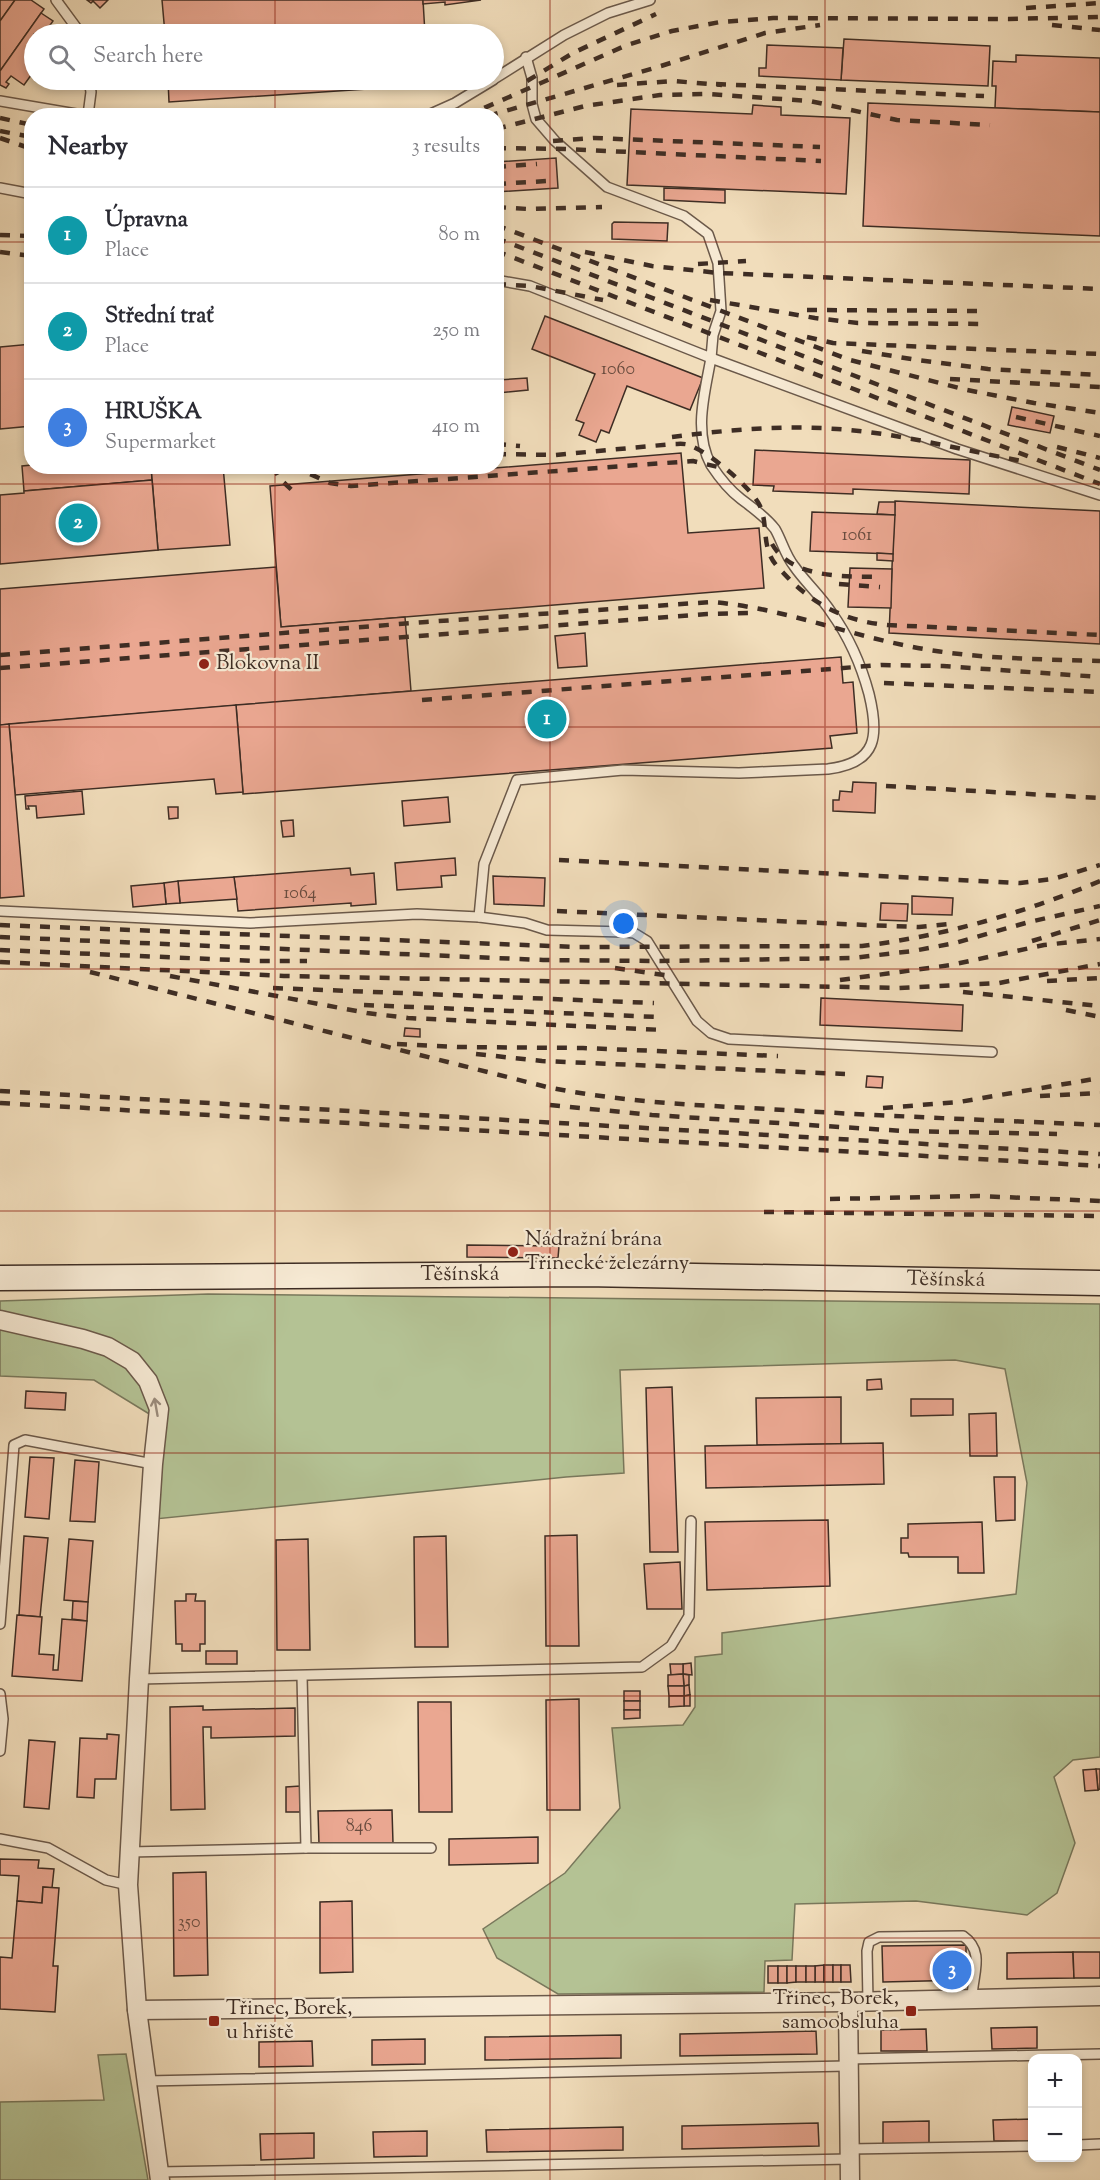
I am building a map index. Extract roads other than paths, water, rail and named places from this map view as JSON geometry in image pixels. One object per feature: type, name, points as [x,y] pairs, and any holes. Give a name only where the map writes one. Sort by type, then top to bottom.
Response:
[{"type":"main road","name":"Těšínská","points":[[0,1278],[585,1274],[1100,1283]]},
{"type":"street","points":[[0,1320],[108,1347],[132,1361],[148,1381],[159,1408],[153,1464],[128,1885],[137,2010],[160,2176]]},
{"type":"street","points":[[137,2010],[848,2002],[1100,1996]]},
{"type":"street","points":[[848,2002],[850,2180]]},
{"type":"lane","points":[[56,0],[74,24]]},
{"type":"lane","points":[[504,72],[564,35],[608,14],[650,0]]},
{"type":"lane","points":[[479,917],[484,864],[517,780],[624,770],[739,773],[842,768],[864,755],[871,745],[875,732],[875,718],[862,666],[843,630],[830,610],[792,564],[775,530],[764,517],[732,491],[711,464],[702,434],[701,420],[713,336],[721,311],[718,263],[708,234],[684,216],[608,186],[555,141],[536,119],[532,104],[532,78],[526,57]]},
{"type":"lane","points":[[89,108],[91,90]]},
{"type":"lane","points":[[444,108],[476,90]]},
{"type":"lane","points":[[0,101],[41,108]]},
{"type":"lane","points":[[0,188],[24,192]]},
{"type":"lane","points":[[504,281],[530,286],[711,358],[957,449],[1100,495]]},
{"type":"lane","points":[[0,911],[250,923],[417,914],[479,917],[525,923],[547,930],[625,932],[642,937],[656,954],[697,1021],[711,1033],[729,1039],[992,1052]]},
{"type":"lane","points":[[0,1624],[14,1445],[26,1440],[153,1464]]},
{"type":"lane","points":[[139,1680],[642,1667],[671,1646],[689,1616],[692,1521]]},
{"type":"lane","points":[[302,1676],[306,1848]]},
{"type":"lane","points":[[0,1694],[3,1719],[0,1751]]},
{"type":"lane","points":[[0,1839],[48,1848],[106,1880],[128,1885]]},
{"type":"lane","points":[[129,1852],[431,1848]]},
{"type":"lane","points":[[868,2001],[867,1951],[869,1942],[879,1937],[963,1936],[972,1943],[977,1959],[972,1983],[972,1999]]},
{"type":"lane","points":[[146,2081],[847,2063],[1100,2054]]},
{"type":"lane","points":[[1082,2145],[1100,2144]]},
{"type":"lane","points":[[160,2176],[1028,2146]]},
{"type":"railway","points":[[1026,8],[1100,3]]},
{"type":"railway","points":[[527,81],[573,53],[656,14]]},
{"type":"railway","points":[[484,108],[627,45],[672,31],[720,22],[773,18],[1100,17]]},
{"type":"railway","points":[[504,111],[765,33],[820,25]]},
{"type":"railway","points":[[1052,25],[1100,30]]},
{"type":"railway","points":[[617,85],[673,81],[722,85]]},
{"type":"railway","points":[[716,84],[984,96]]},
{"type":"railway","points":[[504,127],[585,106],[660,95],[707,94],[810,101],[897,120],[990,125]]},
{"type":"railway","points":[[0,118],[24,123]]},
{"type":"railway","points":[[0,131],[24,136]]},
{"type":"railway","points":[[0,138],[24,146]]},
{"type":"railway","points":[[553,141],[594,138],[820,147]]},
{"type":"railway","points":[[504,148],[821,161]]},
{"type":"railway","points":[[504,166],[537,164]]},
{"type":"railway","points":[[504,184],[547,181]]},
{"type":"railway","points":[[504,208],[602,207]]},
{"type":"railway","points":[[504,228],[850,360],[967,390],[1100,413]]},
{"type":"railway","points":[[0,235],[24,236]]},
{"type":"railway","points":[[504,241],[1100,470]]},
{"type":"railway","points":[[0,252],[24,255]]},
{"type":"railway","points":[[585,252],[652,266],[719,273],[1100,289]]},
{"type":"railway","points":[[504,254],[1100,484]]},
{"type":"railway","points":[[698,264],[746,261]]},
{"type":"railway","points":[[504,284],[530,286],[603,300]]},
{"type":"railway","points":[[710,300],[858,323],[986,324]]},
{"type":"railway","points":[[807,310],[985,311]]},
{"type":"railway","points":[[807,337],[833,343],[1100,354]]},
{"type":"railway","points":[[862,351],[988,369],[1100,375]]},
{"type":"railway","points":[[950,379],[1100,387]]},
{"type":"railway","points":[[1016,417],[1100,436]]},
{"type":"railway","points":[[672,437],[754,429],[837,429],[907,438],[1022,461]]},
{"type":"railway","points":[[504,454],[555,455],[687,444],[719,463],[749,490],[760,506],[764,518],[766,543],[774,562],[801,590],[835,612],[847,617],[888,625],[1100,635]]},
{"type":"railway","points":[[504,445],[520,446]]},
{"type":"railway","points":[[1057,447],[1100,458]]},
{"type":"railway","points":[[310,474],[330,483],[351,486],[693,461],[718,467]]},
{"type":"railway","points":[[277,474],[294,492]]},
{"type":"railway","points":[[772,544],[792,564],[805,570],[835,575],[879,577]]},
{"type":"railway","points":[[839,584],[880,587]]},
{"type":"railway","points":[[0,655],[711,602],[761,609],[883,641],[956,654],[1100,661]]},
{"type":"railway","points":[[0,668],[707,614],[749,613]]},
{"type":"railway","points":[[422,700],[882,665],[943,666],[1100,677]]},
{"type":"railway","points":[[884,683],[1100,692]]},
{"type":"railway","points":[[886,786],[1100,798]]},
{"type":"railway","points":[[559,860],[1020,883],[1053,879],[1100,865]]},
{"type":"railway","points":[[0,925],[576,947],[862,946],[893,942],[983,922],[1100,881]]},
{"type":"railway","points":[[0,937],[543,960],[852,958],[913,951],[955,943],[1029,922],[1100,906]]},
{"type":"railway","points":[[557,911],[919,927],[950,924]]},
{"type":"railway","points":[[1032,941],[1100,920]]},
{"type":"railway","points":[[840,980],[951,965],[1044,945],[1100,939]]},
{"type":"railway","points":[[0,950],[307,961]]},
{"type":"railway","points":[[0,962],[284,976],[899,988],[999,983],[1100,964]]},
{"type":"railway","points":[[615,968],[671,976]]},
{"type":"railway","points":[[90,972],[574,1092],[713,1106],[1100,1125]]},
{"type":"railway","points":[[170,976],[367,1013],[408,1018],[664,1030]]},
{"type":"railway","points":[[1047,981],[1100,978]]},
{"type":"railway","points":[[273,988],[654,1003]]},
{"type":"railway","points":[[963,992],[1100,1006]]},
{"type":"railway","points":[[364,1005],[658,1017]]},
{"type":"railway","points":[[1066,1010],[1100,1017]]},
{"type":"railway","points":[[397,1044],[583,1048],[778,1056]]},
{"type":"railway","points":[[476,1054],[542,1061],[845,1074]]},
{"type":"railway","points":[[883,1108],[959,1102],[1100,1078]]},
{"type":"railway","points":[[0,1091],[1100,1154]]},
{"type":"railway","points":[[1040,1096],[1100,1093]]},
{"type":"railway","points":[[0,1103],[1100,1166]]},
{"type":"railway","points":[[550,1105],[652,1115],[903,1131],[1057,1134]]},
{"type":"railway","points":[[830,1199],[978,1196],[1100,1201]]},
{"type":"railway","points":[[764,1212],[1100,1216]]},
{"type":"place","name":"Střední trať","points":[[78,523]]},
{"type":"place","name":"Blokovna II","points":[[204,664]]},
{"type":"place","name":"Úpravna","points":[[547,719]]},
{"type":"place","name":"Nádražní brána Třinecké železárny","points":[[513,1252]]},
{"type":"place","name":"HRUŠKA","points":[[952,1970]]},
{"type":"place","name":"Třinec, Borek, samoobsluha","points":[[911,2011]]},
{"type":"place","name":"Třinec, Borek, u hřiště","points":[[214,2021]]}]
